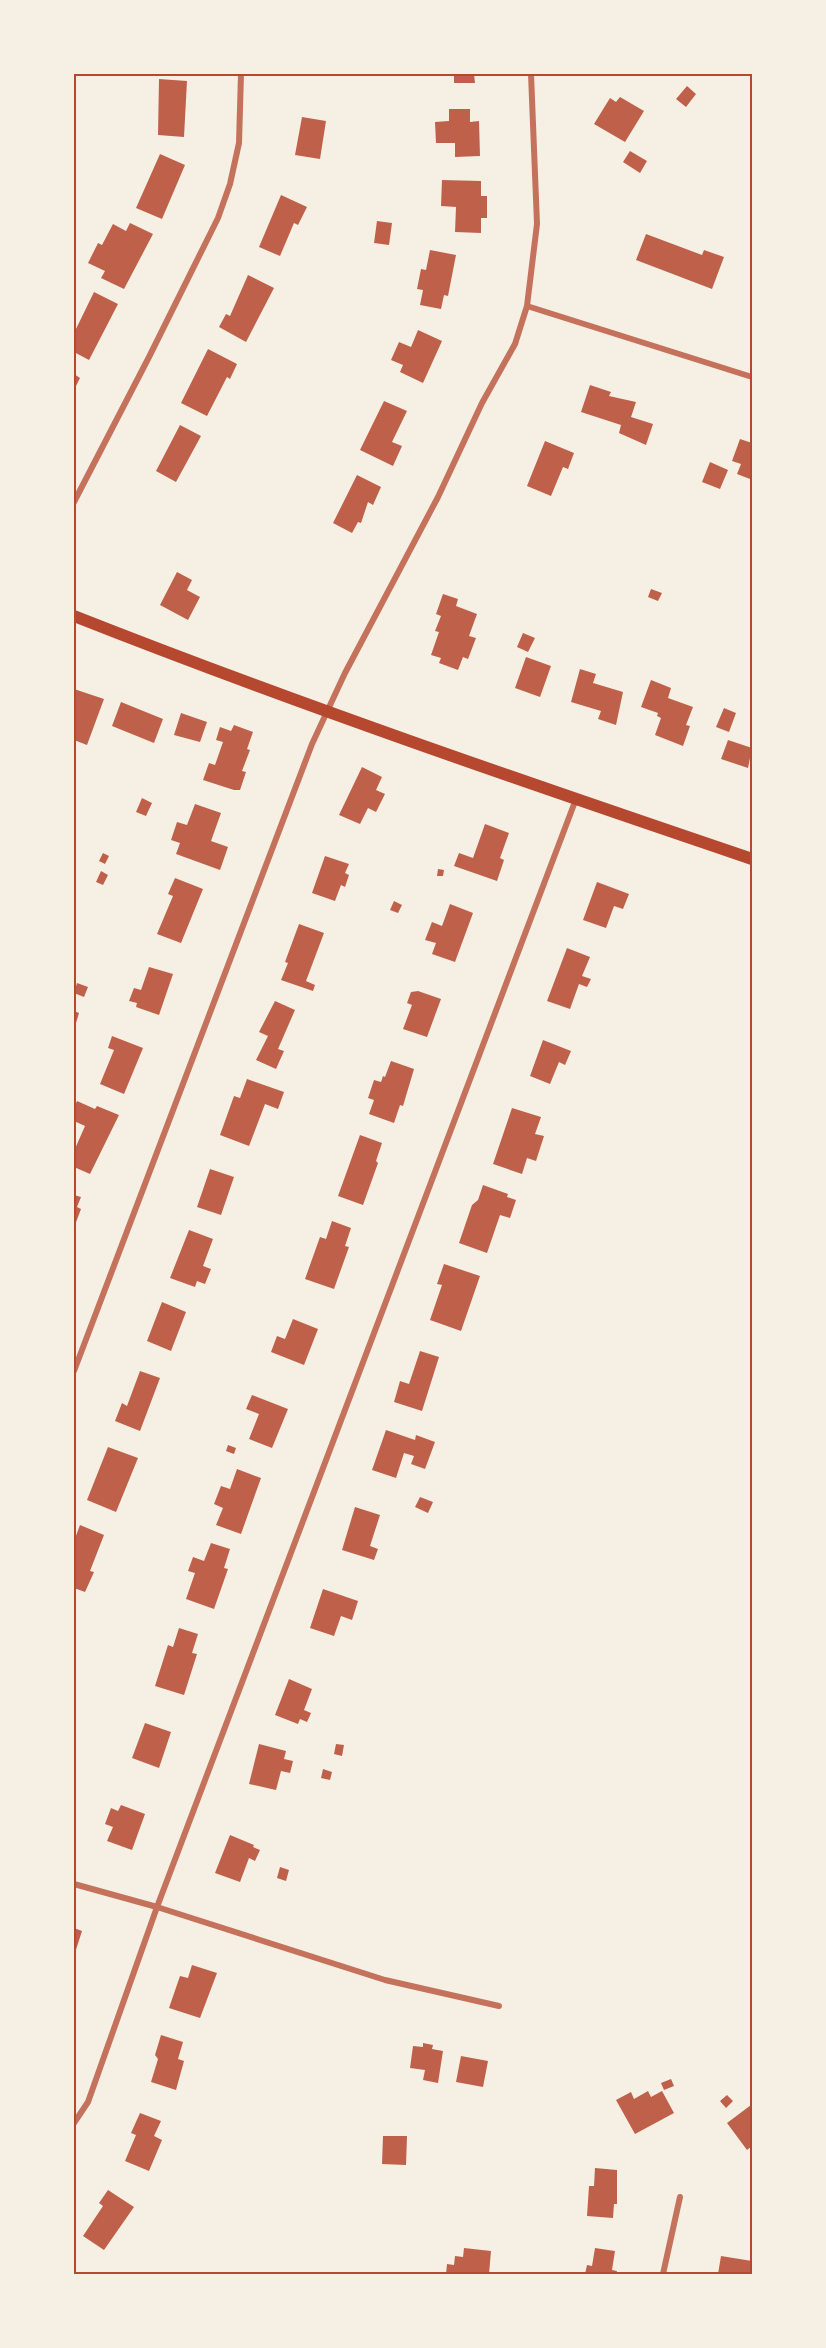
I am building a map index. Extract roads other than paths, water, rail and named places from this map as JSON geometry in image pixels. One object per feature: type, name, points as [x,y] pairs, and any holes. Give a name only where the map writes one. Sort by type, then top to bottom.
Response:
[{"type":"main road","points":[[74,616],[207,669],[326,712],[753,859]]},
{"type":"street","points":[[74,502],[218,218],[230,184],[239,143],[241,74]]},
{"type":"street","points":[[74,1371],[326,712],[438,497],[482,403],[514,344],[527,306],[537,224],[531,74]]},
{"type":"street","points":[[527,306],[753,377]]},
{"type":"street","points":[[74,2123],[88,2102],[157,1907],[576,799]]},
{"type":"street","points":[[74,1884],[157,1907],[385,1980],[499,2006]]},
{"type":"street","points":[[663,2274],[680,2197]]}]
